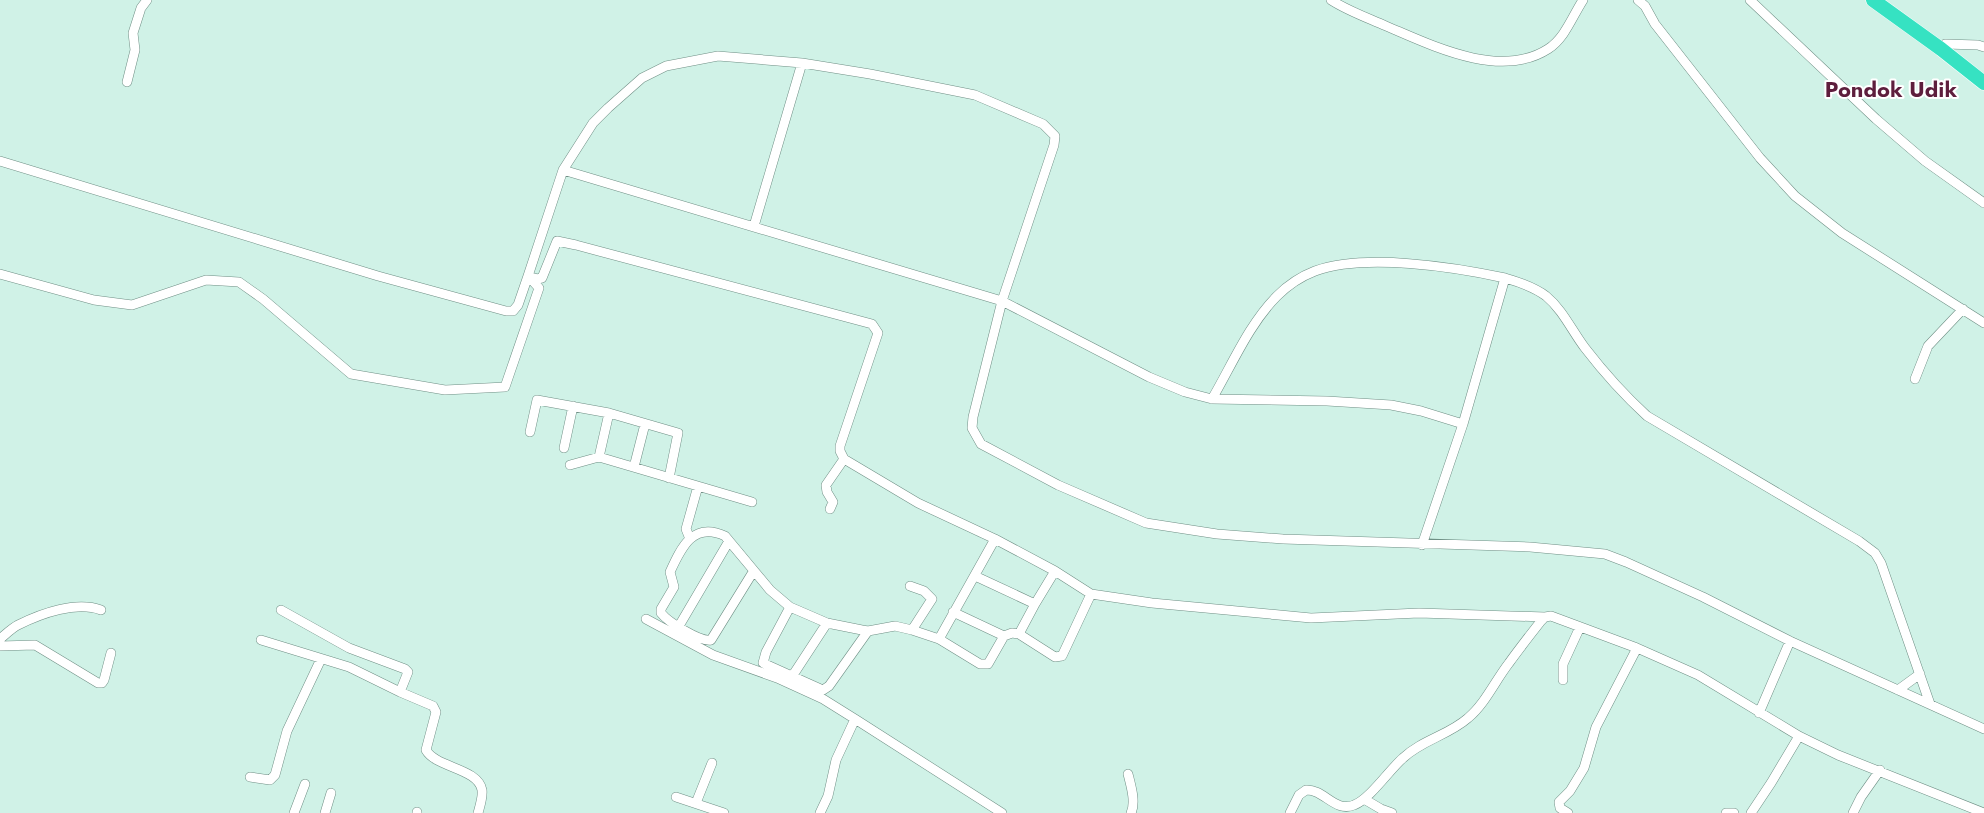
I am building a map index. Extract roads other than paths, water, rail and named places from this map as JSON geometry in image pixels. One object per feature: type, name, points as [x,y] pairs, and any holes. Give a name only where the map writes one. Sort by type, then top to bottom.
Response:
[{"type":"highway","points":[[1873,0],[1984,74]]},
{"type":"highway","points":[[1884,0],[1943,46],[1984,83]]},
{"type":"street","points":[[127,82],[135,50],[133,32],[141,8],[147,0]]},
{"type":"street","points":[[1331,0],[1450,51],[1473,58],[1494,61],[1516,60],[1548,49],[1562,36],[1583,0]]},
{"type":"street","points":[[1638,0],[1645,6],[1655,24],[1760,158],[1795,196],[1842,233],[1984,323]]},
{"type":"street","points":[[1750,0],[1876,119],[1925,161],[1984,203]]},
{"type":"street","points":[[1943,46],[1978,45],[1984,47]]},
{"type":"street","points":[[0,161],[378,276],[506,311],[513,310],[518,305],[563,170],[593,123],[642,78],[666,66],[718,56],[802,63],[920,83],[975,95],[1043,124],[1055,136],[1002,301],[973,417],[972,428],[981,444],[1058,485],[1146,523],[1217,534],[1530,547],[1605,554],[1703,597],[1790,640],[1984,729]]},
{"type":"street","points":[[754,226],[802,63]]},
{"type":"street","points":[[563,170],[1002,301],[1149,377],[1185,392],[1212,399],[1327,401],[1392,405],[1421,411],[1463,424]]},
{"type":"street","points":[[539,240],[576,245],[872,324],[878,333],[840,446],[844,459],[918,503],[995,539],[1055,571],[1091,594],[1152,603],[1311,618],[1419,612],[1551,616],[1636,648],[1698,675],[1799,736],[1838,755],[1880,770],[1984,813]]},
{"type":"street","points":[[528,276],[537,279],[542,278],[557,241]]},
{"type":"street","points":[[1212,399],[1262,313],[1279,294],[1314,271],[1336,265],[1369,263],[1442,267],[1505,278],[1529,286],[1546,296],[1559,310],[1584,346],[1619,390],[1647,416],[1860,541],[1875,553],[1881,564],[1930,704]]},
{"type":"street","points":[[0,274],[94,300],[132,305],[206,280],[239,282],[263,299],[351,374],[446,390],[505,387],[538,288],[528,276]]},
{"type":"street","points":[[1422,544],[1463,424],[1505,278]]},
{"type":"street","points":[[1915,379],[1928,346],[1964,309]]},
{"type":"street","points":[[530,432],[538,400],[609,414],[678,433],[670,478]]},
{"type":"street","points":[[564,448],[573,406]]},
{"type":"street","points":[[599,457],[609,414]]},
{"type":"street","points":[[634,467],[645,424]]},
{"type":"street","points":[[570,465],[599,457],[752,502]]},
{"type":"street","points":[[830,509],[833,502],[827,492],[826,485],[844,459]]},
{"type":"street","points":[[690,538],[686,529],[698,486]]},
{"type":"street","points":[[753,572],[711,640],[702,640],[662,616],[661,609],[674,587],[670,572],[684,544],[690,538],[703,532],[725,536],[753,572],[790,607],[827,623],[868,631],[895,626],[912,630],[939,639],[980,664],[985,665],[988,664],[1004,636],[1012,633],[1019,634],[1055,657],[1062,656],[1091,594]]},
{"type":"street","points":[[939,639],[995,539]]},
{"type":"street","points":[[679,626],[729,541]]},
{"type":"street","points":[[1019,634],[1055,571]]},
{"type":"street","points":[[975,576],[1035,604]]},
{"type":"street","points":[[910,586],[924,591],[932,599],[912,630]]},
{"type":"street","points":[[0,639],[16,626],[41,615],[82,606],[101,610]]},
{"type":"street","points":[[790,607],[766,652],[763,663],[793,675],[820,689],[826,689],[868,631]]},
{"type":"street","points":[[281,610],[349,648],[405,669],[408,672],[400,692]]},
{"type":"street","points":[[953,612],[1004,636]]},
{"type":"street","points":[[1290,813],[1299,795],[1306,790],[1316,791],[1338,805],[1345,807],[1355,805],[1364,799],[1408,754],[1468,719],[1479,708],[1509,663],[1545,617]]},
{"type":"street","points":[[646,619],[713,655],[777,678],[823,699],[1002,813]]},
{"type":"street","points":[[793,675],[827,623]]},
{"type":"street","points":[[1563,680],[1564,664],[1580,627]]},
{"type":"street","points":[[261,640],[357,670],[433,706],[436,712],[426,750],[430,756],[468,774],[480,786],[482,793],[478,813]]},
{"type":"street","points":[[1759,713],[1790,640]]},
{"type":"street","points":[[0,646],[35,646],[102,683],[111,653]]},
{"type":"street","points":[[1568,813],[1560,808],[1559,802],[1570,791],[1584,768],[1596,727],[1636,648]]},
{"type":"street","points":[[250,777],[270,780],[275,775],[287,731],[321,659]]},
{"type":"street","points":[[1898,690],[1920,674]]},
{"type":"street","points":[[820,813],[828,796],[836,760],[855,719]]},
{"type":"street","points":[[1751,813],[1772,783],[1799,736]]},
{"type":"street","points":[[696,803],[712,763]]},
{"type":"street","points":[[1854,813],[1861,797],[1880,770]]},
{"type":"street","points":[[1128,774],[1132,794],[1133,808],[1131,813]]},
{"type":"street","points":[[294,813],[305,784]]},
{"type":"street","points":[[325,813],[332,793]]},
{"type":"street","points":[[676,796],[724,813]]},
{"type":"street","points":[[1364,799],[1392,813]]},
{"type":"street","points":[[1726,813],[1734,813]]},
{"type":"district","name":"Pondok Udik","points":[[1891,89]]}]
